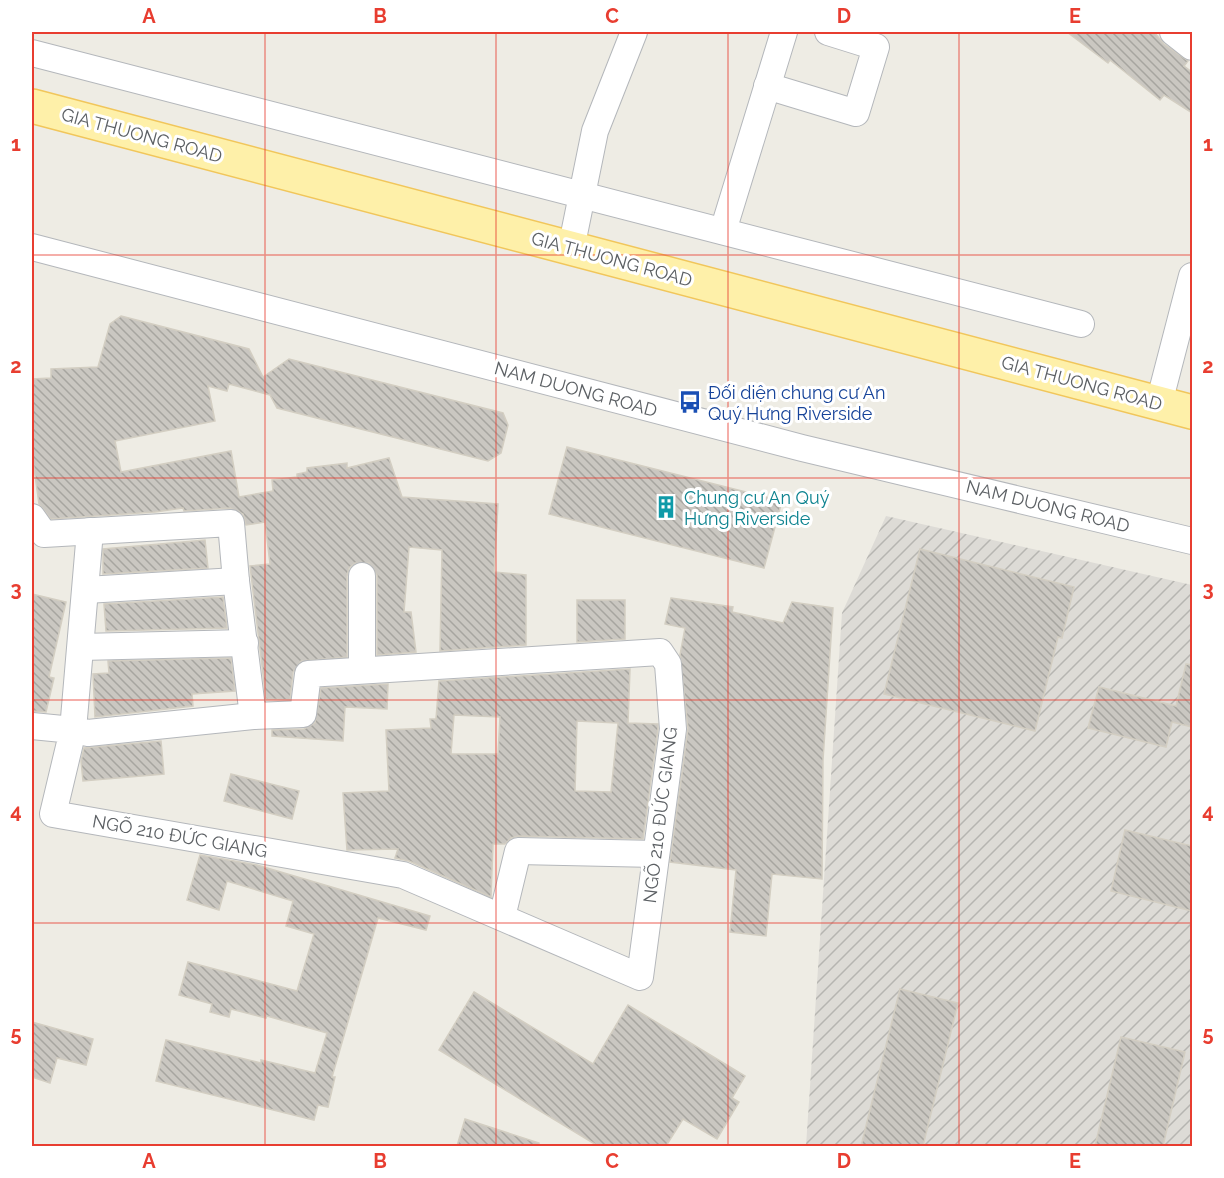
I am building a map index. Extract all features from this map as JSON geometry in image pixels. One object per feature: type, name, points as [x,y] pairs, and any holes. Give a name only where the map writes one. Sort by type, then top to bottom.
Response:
[{"type":"main road","name":"GIA THUONG ROAD","points":[[32,106],[1192,412]]},
{"type":"street","points":[[571,249],[595,131],[634,32]]},
{"type":"street","points":[[723,231],[784,32]]},
{"type":"street","points":[[767,86],[856,113],[876,47],[828,32]]},
{"type":"street","points":[[1173,32],[1192,47]]},
{"type":"street","points":[[32,52],[1081,324]]},
{"type":"street","name":"NAM DUONG ROAD","points":[[32,247],[802,448],[1192,541]]},
{"type":"street","points":[[1159,403],[1192,276]]},
{"type":"street","points":[[32,516],[44,534],[231,523],[253,716],[88,733],[32,726]]},
{"type":"street","points":[[73,730],[90,531]]},
{"type":"street","points":[[362,576],[362,670]]},
{"type":"street","points":[[86,590],[236,580]]},
{"type":"street","points":[[81,647],[245,643]]},
{"type":"street","name":"NGÕ 210 ĐỨC GIANG","points":[[73,730],[54,814],[404,875],[640,977],[673,729],[668,664],[660,652],[308,674],[303,714],[253,716]]},
{"type":"street","points":[[502,917],[518,850],[656,854]]},
{"type":"shaded area","points":[[886,516],[1192,585],[1192,1146],[806,1146],[842,613]]},
{"type":"building","points":[[1067,32],[1154,32],[1164,44],[1188,61],[1184,66],[1192,72],[1192,113],[1164,95],[1160,100],[1110,60],[1108,63]]},
{"type":"building","points":[[121,316],[249,349],[263,377],[289,359],[503,413],[508,425],[501,453],[488,461],[277,408],[270,395],[229,384],[227,391],[208,386],[215,421],[115,441],[121,472],[231,451],[239,497],[273,491],[272,480],[297,477],[297,474],[307,472],[307,468],[347,463],[347,468],[389,458],[402,497],[498,504],[494,572],[526,575],[526,645],[440,651],[442,550],[409,547],[404,612],[411,612],[416,652],[377,655],[377,575],[369,563],[355,563],[349,568],[347,576],[347,657],[301,661],[293,672],[290,700],[266,699],[250,566],[270,564],[265,522],[246,525],[243,514],[230,508],[184,511],[183,508],[51,519],[39,504],[32,454],[32,379],[51,378],[51,369],[98,367],[110,324]]},
{"type":"building","name":"Chung cư An Quý Hưng Riverside","points":[[567,447],[782,501],[764,568],[549,514]]},
{"type":"building","points":[[205,540],[208,568],[103,574],[103,549]]},
{"type":"building","points":[[920,549],[1074,587],[1062,638],[1058,637],[1035,731],[884,694]]},
{"type":"building","points":[[32,594],[66,602],[49,677],[54,678],[46,712],[32,711]]},
{"type":"building","points":[[223,597],[227,628],[106,631],[104,604]]},
{"type":"building","points":[[671,598],[733,607],[732,612],[783,623],[792,602],[833,608],[823,760],[822,879],[772,874],[766,936],[730,932],[736,870],[670,862],[688,728],[680,655],[685,628],[665,624]]},
{"type":"building","points":[[577,600],[625,600],[625,639],[577,642]]},
{"type":"building","points":[[231,658],[235,691],[192,694],[193,706],[95,717],[93,674],[109,673],[108,661]]},
{"type":"building","points":[[1186,664],[1192,665],[1192,727],[1172,722],[1166,747],[1088,728],[1099,687],[1176,706]]},
{"type":"building","points":[[630,669],[628,723],[658,724],[643,839],[518,836],[511,838],[505,844],[493,844],[491,897],[409,861],[395,858],[398,849],[347,850],[343,793],[389,791],[386,730],[431,728],[430,719],[436,719],[439,681]],"holes":[[[454,715],[500,717],[498,754],[451,754]],[[577,721],[618,723],[611,792],[575,791]]]},
{"type":"building","points":[[388,684],[387,709],[345,707],[343,741],[272,736],[272,730],[304,729],[315,723],[321,688]]},
{"type":"building","points":[[161,741],[164,774],[83,781],[81,761],[84,748]]},
{"type":"building","points":[[231,774],[299,791],[292,819],[224,801]]},
{"type":"building","points":[[1125,830],[1192,846],[1192,911],[1111,891]]},
{"type":"building","points":[[200,855],[257,865],[430,916],[426,930],[378,918],[332,1077],[335,1077],[328,1107],[318,1105],[314,1120],[156,1081],[166,1040],[261,1063],[261,1060],[315,1073],[327,1033],[267,1016],[266,1018],[231,1009],[229,1017],[210,1012],[212,1004],[179,995],[188,962],[297,991],[314,934],[286,926],[293,901],[227,881],[219,910],[187,900]]},
{"type":"building","points":[[900,989],[958,1003],[923,1146],[861,1146]]},
{"type":"building","points":[[474,992],[593,1064],[628,1005],[745,1076],[732,1098],[739,1102],[717,1139],[683,1119],[666,1146],[598,1146],[439,1050]]},
{"type":"building","points":[[32,1022],[93,1039],[86,1065],[57,1058],[50,1083],[32,1077]]},
{"type":"building","points":[[1121,1037],[1185,1052],[1163,1146],[1095,1146]]},
{"type":"building","points":[[465,1119],[539,1143],[539,1146],[457,1146]]},
{"type":"place","name":"Đối diện chung cư An Quý Hưng Riverside","points":[[690,402]]},
{"type":"place","name":"Chung cư An Quý Hưng Riverside","points":[[666,507]]}]
